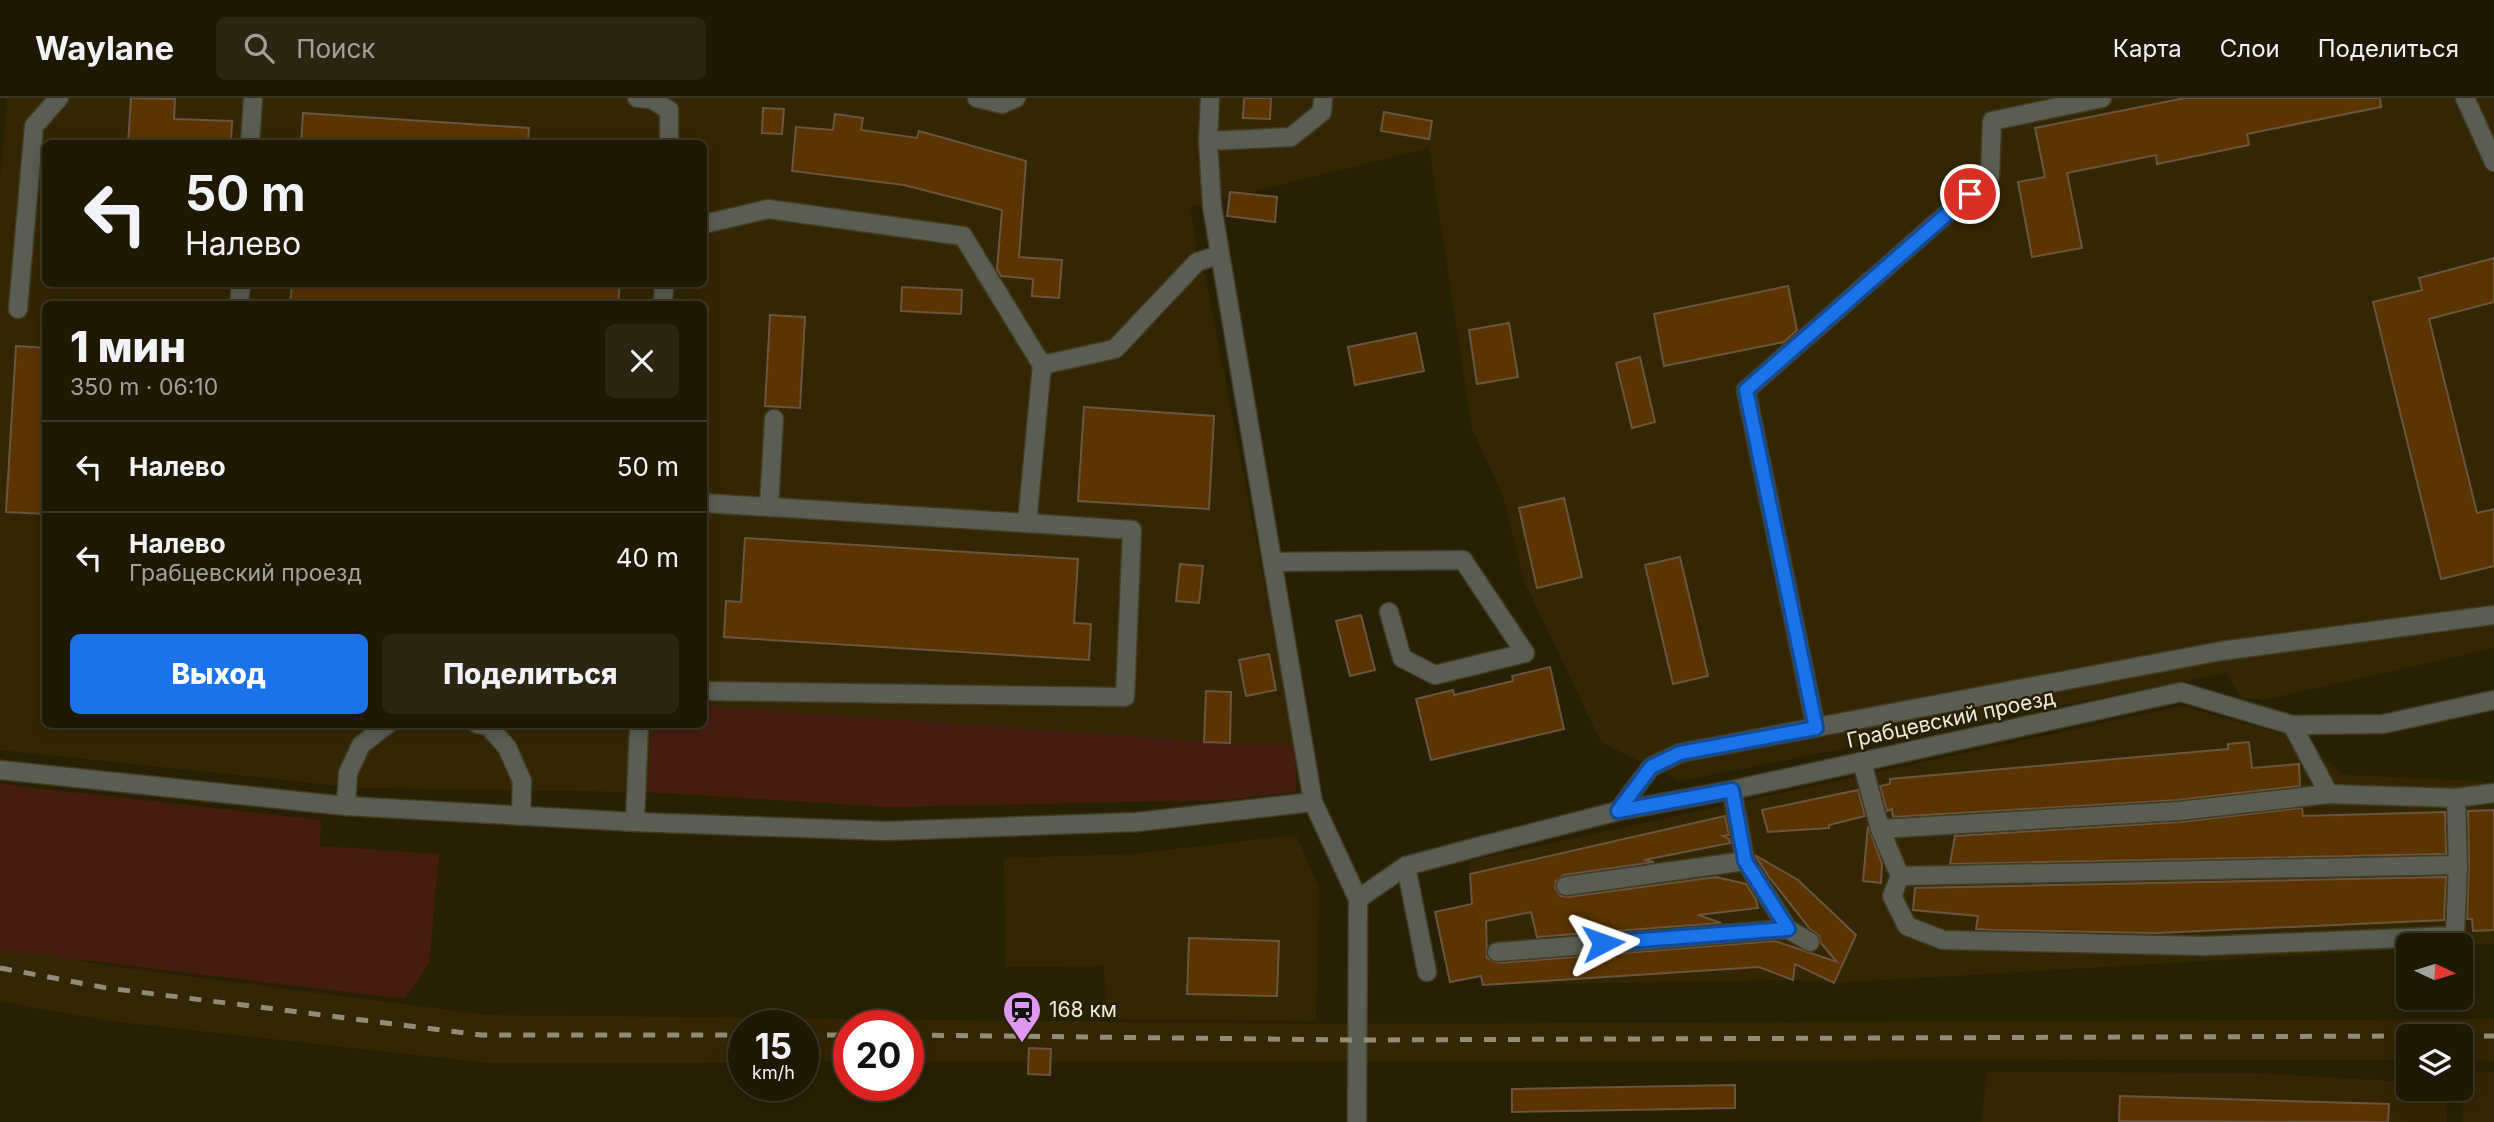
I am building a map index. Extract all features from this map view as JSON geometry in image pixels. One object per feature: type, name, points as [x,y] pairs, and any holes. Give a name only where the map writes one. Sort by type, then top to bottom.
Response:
[{"type":"street","points":[[18,309],[34,126],[59,98]]},
{"type":"street","points":[[250,140],[253,98]]},
{"type":"street","points":[[637,98],[651,99],[669,110],[669,140]]},
{"type":"street","points":[[977,98],[1002,104],[1016,98]]},
{"type":"street","points":[[1210,98],[1208,141],[1212,206],[1219,255],[1313,802],[1358,899],[1357,1122]]},
{"type":"street","points":[[1208,141],[1291,136],[1322,112],[1323,98]]},
{"type":"street","points":[[1816,728],[1746,390],[1990,176],[1992,121],[2102,98]]},
{"type":"street","points":[[2465,98],[2494,162]]},
{"type":"street","points":[[707,223],[768,209],[963,236],[1042,365],[1027,523]]},
{"type":"street","points":[[1042,365],[1115,349],[1198,262],[1219,255]]},
{"type":"street","points":[[769,507],[774,419]]},
{"type":"street","points":[[707,503],[1132,530],[1125,697],[707,691]]},
{"type":"street","points":[[1272,562],[1463,560],[1525,653],[1435,675],[1402,658],[1389,612]]},
{"type":"street","points":[[1618,811],[1651,767],[1680,753],[2221,651],[2494,615]]},
{"type":"street","name":"Грабцевский проезд","points":[[1358,899],[1406,866],[1618,811],[1732,790],[2181,692],[2292,725],[2383,724],[2494,700]]},
{"type":"street","points":[[2292,725],[2329,794]]},
{"type":"street","points":[[346,806],[348,773],[361,745],[383,728]]},
{"type":"street","points":[[490,728],[507,747],[522,780],[521,816]]},
{"type":"street","points":[[635,822],[639,728]]},
{"type":"street","points":[[1862,761],[1880,829],[1900,876],[1892,896],[1907,926],[1943,940],[2203,946],[2455,936],[2458,865],[2456,798]]},
{"type":"street","points":[[0,770],[346,806],[635,822],[886,831],[1137,822],[1313,802]]},
{"type":"street","points":[[1732,790],[1745,861],[1788,929],[1810,942]]},
{"type":"street","points":[[1880,829],[2179,811],[2329,794],[2456,798],[2494,793]]},
{"type":"street","points":[[1566,886],[1745,861]]},
{"type":"street","points":[[1900,876],[2458,865]]},
{"type":"street","points":[[1406,866],[1427,972]]},
{"type":"street","points":[[1497,951],[1788,929]]},
{"type":"shaded area","points":[[7,98],[2494,98],[2494,648],[2264,700],[2241,698],[2226,673],[1680,781],[1601,742],[1524,581],[1503,496],[1472,429],[1429,148],[1190,207],[1199,270],[1205,274],[1295,744],[1296,792],[1223,800],[889,807],[648,792],[360,788],[0,750],[0,184]]},
{"type":"shaded area","points":[[707,706],[1230,743],[1295,744],[1296,792],[1223,800],[889,807],[648,792],[652,728],[707,728]]},
{"type":"shaded area","points":[[2181,706],[2304,740],[2344,775],[2494,784],[2494,944],[2473,944],[2473,933],[2396,933],[2396,950],[1834,983],[1793,980],[1483,985],[1475,951],[1469,861]]},
{"type":"shaded area","points":[[0,784],[321,820],[320,846],[439,854],[429,964],[405,999],[0,950]]},
{"type":"shaded area","points":[[1296,835],[1319,887],[1316,1021],[1107,1019],[1104,966],[1005,967],[1004,858],[1132,854]]},
{"type":"shaded area","points":[[0,945],[110,966],[488,1015],[728,1018],[728,1063],[488,1063],[102,1020],[0,1001]]},
{"type":"shaded area","points":[[819,1019],[833,1019],[833,1062],[819,1062]]},
{"type":"shaded area","points":[[2494,1019],[2494,1061],[2473,1060],[2473,1024],[2396,1024],[2396,1060],[924,1062],[924,1020],[1325,1024]]},
{"type":"shaded area","points":[[2473,1071],[2494,1072],[2494,1122],[2462,1122],[2464,1101],[2473,1101]]},
{"type":"shaded area","points":[[1987,1072],[2257,1073],[2396,1081],[2396,1101],[2448,1101],[2447,1122],[1981,1122]]},
{"type":"building","points":[[131,98],[175,99],[174,119],[232,121],[231,140],[128,140]]},
{"type":"building","points":[[1244,98],[1271,98],[1270,119],[1243,118]]},
{"type":"building","points":[[2185,98],[2380,98],[2381,107],[2247,134],[2249,145],[2157,164],[2156,155],[2067,173],[2082,248],[2032,257],[2018,182],[2045,177],[2035,128]]},
{"type":"building","points":[[763,108],[784,109],[782,134],[762,133]]},
{"type":"building","points":[[1384,112],[1432,121],[1429,139],[1381,131]]},
{"type":"building","points":[[303,113],[529,128],[528,140],[301,140]]},
{"type":"building","points":[[835,114],[863,118],[861,130],[917,138],[919,131],[1026,161],[1019,257],[1062,260],[1059,298],[1032,296],[1033,279],[1001,276],[997,269],[1002,210],[904,185],[792,171],[796,127],[833,130]]},
{"type":"building","points":[[1230,192],[1277,197],[1275,222],[1227,216]]},
{"type":"building","points":[[2494,258],[2494,302],[2429,319],[2477,513],[2494,509],[2494,566],[2441,579],[2373,302],[2422,290],[2419,278]]},
{"type":"building","points":[[1788,286],[1797,330],[1784,342],[1664,366],[1654,314]]},
{"type":"building","points":[[292,287],[620,287],[618,301],[290,301]]},
{"type":"building","points":[[902,287],[962,290],[961,314],[901,311]]},
{"type":"building","points":[[770,315],[805,317],[800,408],[765,406]]},
{"type":"building","points":[[1509,323],[1518,377],[1477,384],[1469,330]]},
{"type":"building","points":[[1416,333],[1424,371],[1355,385],[1348,347]]},
{"type":"building","points":[[16,346],[42,348],[42,514],[6,512]]},
{"type":"building","points":[[1640,357],[1655,422],[1632,428],[1616,363]]},
{"type":"building","points":[[1084,407],[1214,416],[1209,509],[1078,501]]},
{"type":"building","points":[[1564,498],[1582,577],[1537,588],[1519,508]]},
{"type":"building","points":[[745,538],[1078,559],[1074,623],[1091,624],[1089,660],[724,637],[726,601],[741,602]]},
{"type":"building","points":[[1680,557],[1708,676],[1673,684],[1645,565]]},
{"type":"building","points":[[1180,564],[1203,566],[1199,603],[1176,601]]},
{"type":"building","points":[[1361,615],[1375,670],[1350,676],[1336,621]]},
{"type":"building","points":[[1269,654],[1276,690],[1246,696],[1239,660]]},
{"type":"building","points":[[1550,667],[1564,729],[1431,760],[1416,699],[1453,690],[1454,695],[1513,681],[1512,676]]},
{"type":"building","points":[[1206,691],[1231,692],[1230,743],[1204,742]]},
{"type":"building","points":[[2249,742],[2252,768],[2299,764],[2300,786],[2178,800],[1893,817],[1892,809],[1887,811],[1880,786],[1890,784],[1890,779],[2228,749],[2228,744]]},
{"type":"building","points":[[1858,790],[1865,816],[1829,825],[1829,828],[1768,832],[1762,810]]},
{"type":"building","points":[[2302,808],[2303,816],[2445,812],[2446,854],[1950,864],[1955,836],[2180,822]]},
{"type":"building","points":[[2494,810],[2494,930],[2473,931],[2472,919],[2467,919],[2468,811]]},
{"type":"building","points":[[1725,816],[1729,835],[1723,836],[1729,839],[1730,843],[1644,860],[1654,862],[1564,875],[1556,881],[1555,888],[1561,896],[1568,897],[1716,877],[1746,884],[1758,908],[1698,915],[1721,923],[1537,937],[1531,912],[1486,921],[1487,958],[1498,963],[1775,941],[1837,962],[1821,943],[1819,936],[1810,929],[1769,877],[1755,855],[1798,880],[1856,935],[1834,983],[1795,964],[1793,980],[1759,967],[1483,985],[1481,976],[1450,982],[1435,912],[1472,904],[1470,874]]},
{"type":"building","points":[[1868,826],[1882,864],[1881,883],[1863,881]]},
{"type":"building","points":[[2446,877],[2444,920],[2156,933],[1994,930],[1976,929],[1978,916],[1913,910],[1915,888]]},
{"type":"building","points":[[1189,938],[1279,941],[1277,996],[1187,994]]},
{"type":"building","points":[[1029,1048],[1051,1049],[1050,1075],[1028,1074]]},
{"type":"building","points":[[1735,1085],[1735,1108],[1512,1112],[1512,1089]]},
{"type":"building","points":[[2120,1096],[2389,1104],[2388,1122],[2119,1121]]},
{"type":"railway","points":[[0,968],[107,988],[481,1035],[728,1035]]},
{"type":"railway","points":[[819,1035],[833,1035]]},
{"type":"railway","points":[[924,1035],[1357,1040],[2396,1036]]},
{"type":"railway","points":[[2473,1036],[2494,1036]]},
{"type":"place","name":"168 км","points":[[1022,1044]]},
{"type":"route","points":[[1603,943],[1788,929],[1745,861],[1732,790],[1618,811],[1651,767],[1680,753],[1816,728],[1746,390],[1970,194]]}]
